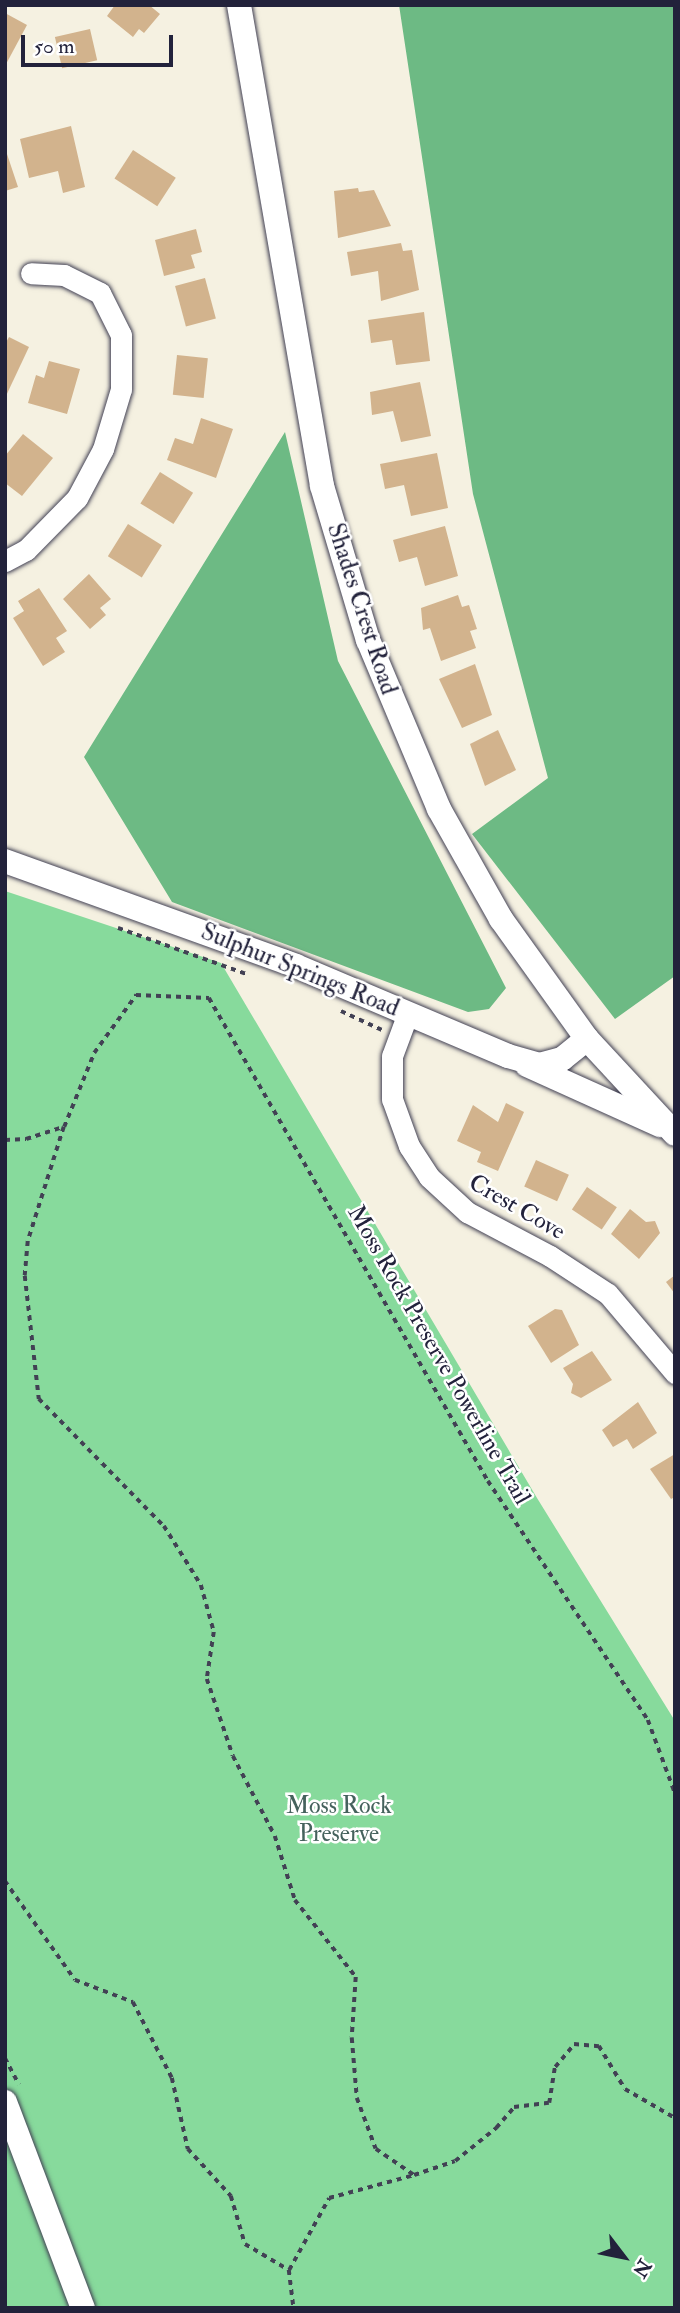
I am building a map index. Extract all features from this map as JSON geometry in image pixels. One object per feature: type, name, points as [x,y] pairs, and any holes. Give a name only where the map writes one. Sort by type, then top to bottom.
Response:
[{"type":"street","name":"Shades Crest Road","points":[[239,5],[322,486],[368,640],[403,730],[467,864],[529,960],[587,1039],[673,1131]]},
{"type":"street","points":[[5,561],[26,550],[77,498],[103,449],[121,389],[121,335],[100,293],[64,275],[31,273]]},
{"type":"street","name":"Sulphur Springs Road","points":[[5,861],[283,961],[508,1056],[539,1065],[562,1059],[587,1039]]},
{"type":"street","name":"Crest Cove","points":[[408,1013],[397,1037],[391,1066],[392,1098],[409,1146],[429,1177],[467,1212],[550,1256],[608,1294],[675,1373]]},
{"type":"street","points":[[508,1056],[673,1131]]},
{"type":"street","points":[[5,2102],[83,2308]]},
{"type":"path","points":[[112,924],[259,978]]},
{"type":"path","name":"Moss Rock Preserve Powerline Trail","points":[[64,1127],[94,1053],[136,995],[209,998],[488,1481],[648,1720],[675,1793]]},
{"type":"path","points":[[334,1008],[397,1037]]},
{"type":"path","points":[[5,1140],[26,1139],[64,1127]]},
{"type":"path","points":[[64,1127],[28,1241],[25,1276],[39,1399],[164,1526],[201,1584],[214,1632],[207,1679],[233,1756],[275,1836],[295,1900],[356,1977],[352,2038],[358,2098],[376,2149],[414,2175]]},
{"type":"path","points":[[5,1881],[75,1980],[134,2002],[172,2078],[188,2149],[231,2196],[245,2244],[289,2270]]},
{"type":"path","points":[[294,2308],[289,2270],[329,2198],[455,2161],[496,2128],[514,2107],[549,2103],[555,2067],[574,2044],[599,2046],[625,2090],[675,2118]]},
{"type":"green space","points":[[399,5],[675,5],[675,976],[615,1019],[472,834],[548,778],[473,494]]},
{"type":"green space","points":[[285,432],[338,661],[506,988],[489,1009],[468,1012],[172,902],[84,757]]},
{"type":"green space","name":"Moss Rock Preserve","points":[[5,891],[221,963],[537,1498],[675,1721],[675,2308],[5,2308]]},
{"type":"building","points":[[115,5],[149,5],[160,14],[144,33],[139,29],[133,37],[107,16]]},
{"type":"building","points":[[5,13],[27,25],[5,66]]},
{"type":"building","points":[[90,29],[97,60],[62,68],[55,37]]},
{"type":"building","points":[[71,126],[85,187],[63,193],[58,171],[29,178],[20,139]]},
{"type":"building","points":[[5,148],[18,187],[5,191]]},
{"type":"building","points":[[133,150],[176,178],[157,206],[114,179]]},
{"type":"building","points":[[358,188],[359,192],[374,190],[391,226],[338,238],[334,191]]},
{"type":"building","points":[[196,229],[202,252],[191,255],[195,268],[164,276],[155,240]]},
{"type":"building","points":[[401,243],[403,251],[412,250],[419,290],[381,301],[378,271],[351,276],[347,252]]},
{"type":"building","points":[[205,278],[216,319],[186,327],[175,286]]},
{"type":"building","points":[[424,312],[430,361],[396,365],[392,340],[371,343],[368,320]]},
{"type":"building","points":[[9,337],[29,347],[5,398],[5,344]]},
{"type":"building","points":[[177,355],[208,358],[204,398],[173,395]]},
{"type":"building","points":[[49,361],[80,369],[67,414],[28,403],[36,375],[44,378]]},
{"type":"building","points":[[420,382],[431,436],[401,442],[393,411],[372,415],[370,392]]},
{"type":"building","points":[[201,418],[233,429],[216,478],[167,460],[175,438],[193,444]]},
{"type":"building","points":[[23,434],[53,458],[22,496],[5,483],[5,456]]},
{"type":"building","points":[[437,453],[448,508],[411,516],[404,485],[385,489],[380,464]]},
{"type":"building","points":[[160,472],[193,493],[173,524],[140,503]]},
{"type":"building","points":[[128,524],[162,545],[142,577],[108,556]]},
{"type":"building","points":[[445,526],[458,576],[425,586],[417,557],[399,562],[393,540]]},
{"type":"building","points":[[89,574],[111,599],[100,608],[106,615],[90,629],[63,599]]},
{"type":"building","points":[[39,588],[67,631],[56,638],[65,652],[43,666],[13,618],[24,611],[18,601]]},
{"type":"building","points":[[458,595],[462,607],[469,605],[477,629],[470,631],[476,648],[441,661],[430,628],[423,630],[421,608]]},
{"type":"building","points":[[475,664],[492,715],[462,728],[439,679]]},
{"type":"building","points":[[498,730],[516,770],[485,786],[470,744]]},
{"type":"building","points":[[506,1103],[524,1112],[498,1171],[477,1162],[481,1152],[457,1141],[473,1105],[498,1122]]},
{"type":"building","points":[[536,1160],[569,1175],[557,1201],[524,1186]]},
{"type":"building","points":[[587,1187],[617,1207],[602,1230],[572,1209]]},
{"type":"building","points":[[630,1209],[646,1222],[655,1221],[660,1233],[639,1259],[611,1234]]},
{"type":"building","points":[[675,1275],[675,1294],[666,1282]]},
{"type":"building","points":[[555,1309],[562,1310],[579,1345],[551,1363],[528,1326]]},
{"type":"building","points":[[592,1351],[612,1380],[581,1398],[571,1393],[573,1384],[563,1368]]},
{"type":"building","points":[[638,1402],[657,1433],[633,1449],[627,1439],[613,1447],[602,1430]]},
{"type":"building","points":[[675,1454],[675,1497],[671,1499],[650,1469]]}]
